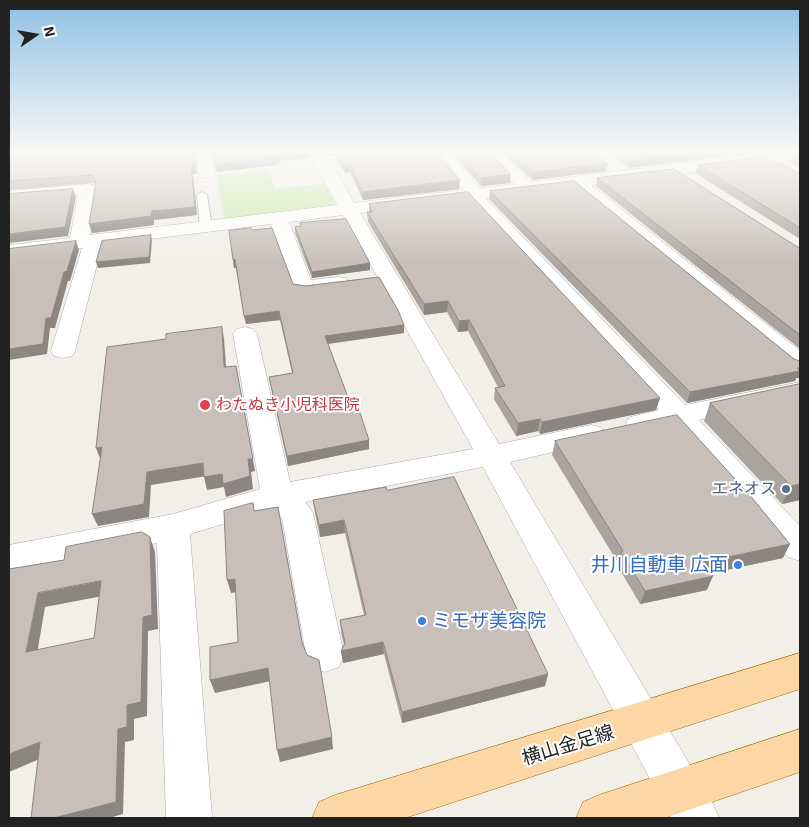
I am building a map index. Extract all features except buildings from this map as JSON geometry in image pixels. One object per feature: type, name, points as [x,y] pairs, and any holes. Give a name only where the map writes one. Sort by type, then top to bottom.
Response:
[{"type":"main road","name":"横山金足線","points":[[347,816],[800,671]]},
{"type":"main road","points":[[599,818],[688,804],[800,750]]},
{"type":"street","points":[[9,196],[81,190]]},
{"type":"street","points":[[63,351],[86,241],[88,190]]},
{"type":"street","points":[[337,190],[348,210],[371,278],[491,455],[688,804]]},
{"type":"street","points":[[470,190],[800,548]]},
{"type":"street","points":[[9,251],[507,190]]},
{"type":"street","points":[[587,190],[800,363]]},
{"type":"street","points":[[278,218],[302,286],[371,278]]},
{"type":"street","points":[[245,334],[278,496],[297,513],[325,655]]},
{"type":"street","points":[[9,559],[173,527],[278,496],[491,455],[800,390]]},
{"type":"street","points":[[173,527],[189,818]]},
{"type":"lane","points":[[202,195],[206,227]]},
{"type":"green space","points":[[219,190],[334,190],[342,205],[225,219]]},
{"type":"place","name":"わたぬき小児科医院","points":[[205,405]]},
{"type":"place","name":"エネオス","points":[[786,489]]},
{"type":"place","name":"井川自動車 広面","points":[[738,565]]},
{"type":"place","name":"ミモザ美容院","points":[[422,621]]}]
